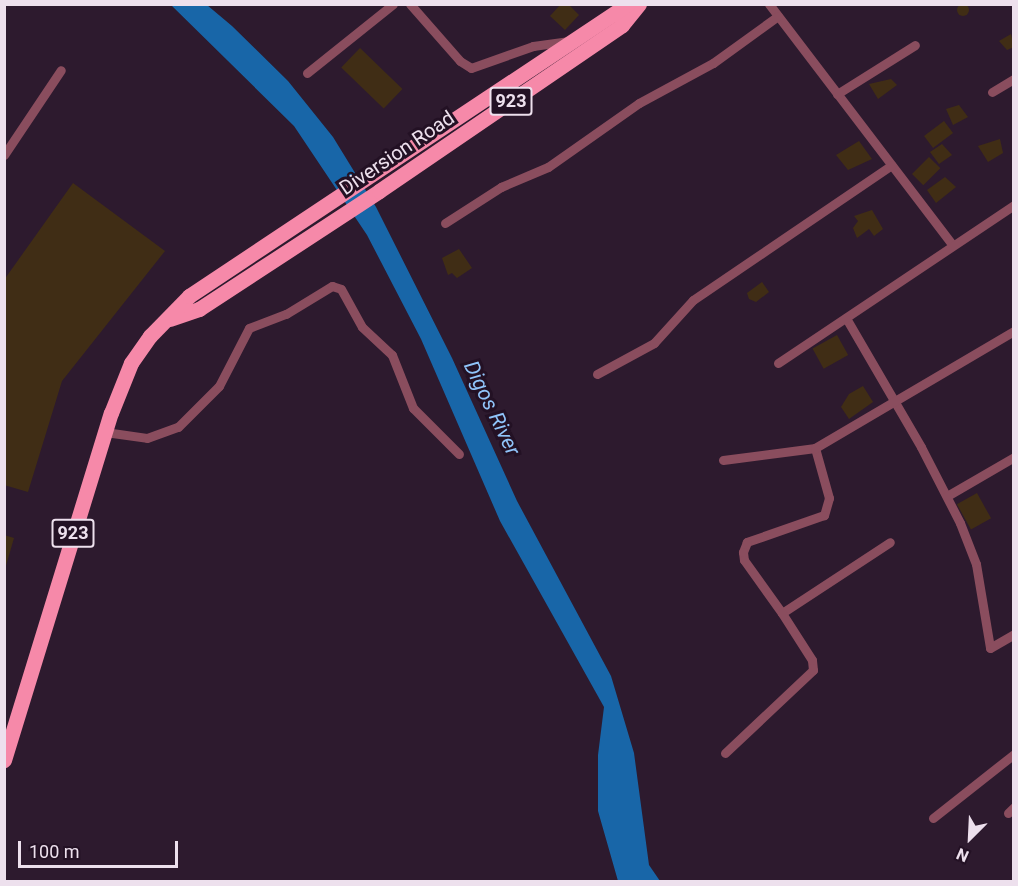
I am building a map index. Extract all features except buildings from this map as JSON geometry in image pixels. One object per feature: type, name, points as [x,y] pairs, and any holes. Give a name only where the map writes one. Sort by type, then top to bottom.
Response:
[{"type":"highway","name":"Diversion Road","points":[[4,760],[105,432],[131,363],[189,296],[319,211],[568,41],[610,8],[628,4]]},
{"type":"highway","name":"Diversion Road","points":[[167,320],[199,309],[379,191],[622,25],[639,4]]},
{"type":"street","points":[[307,73],[393,4]]},
{"type":"street","points":[[410,4],[459,61],[471,68],[533,46],[568,41]]},
{"type":"street","points":[[769,4],[952,244]]},
{"type":"street","points":[[610,8],[622,25]]},
{"type":"street","points":[[445,223],[501,187],[548,167],[639,103],[713,63],[778,16]]},
{"type":"street","points":[[837,94],[915,45]]},
{"type":"street","points":[[4,154],[61,70]]},
{"type":"street","points":[[992,92],[1014,79]]},
{"type":"street","points":[[597,374],[654,343],[693,300],[892,165]]},
{"type":"street","points":[[778,363],[952,244],[1014,205]]},
{"type":"street","points":[[105,432],[147,438],[178,427],[214,393],[249,328],[286,314],[332,286],[341,289],[362,327],[392,355],[413,408],[459,454]]},
{"type":"street","points":[[846,318],[947,496],[976,564],[990,648],[1014,634]]},
{"type":"street","points":[[723,460],[815,448],[1014,331]]},
{"type":"street","points":[[725,753],[813,670],[812,660],[742,552],[747,542],[824,515],[829,498],[815,448]]},
{"type":"street","points":[[947,496],[1014,457]]},
{"type":"street","points":[[782,613],[890,542]]},
{"type":"street","points":[[933,818],[1014,754]]},
{"type":"water","points":[[171,5],[207,5],[288,81],[333,137],[376,207],[452,358],[517,501],[611,676],[634,753],[649,865],[660,881],[618,881],[598,811],[598,755],[604,707],[500,521],[421,339],[367,235],[294,126]]},
{"type":"water label","name":"Digos River","points":[[492,408]]}]
